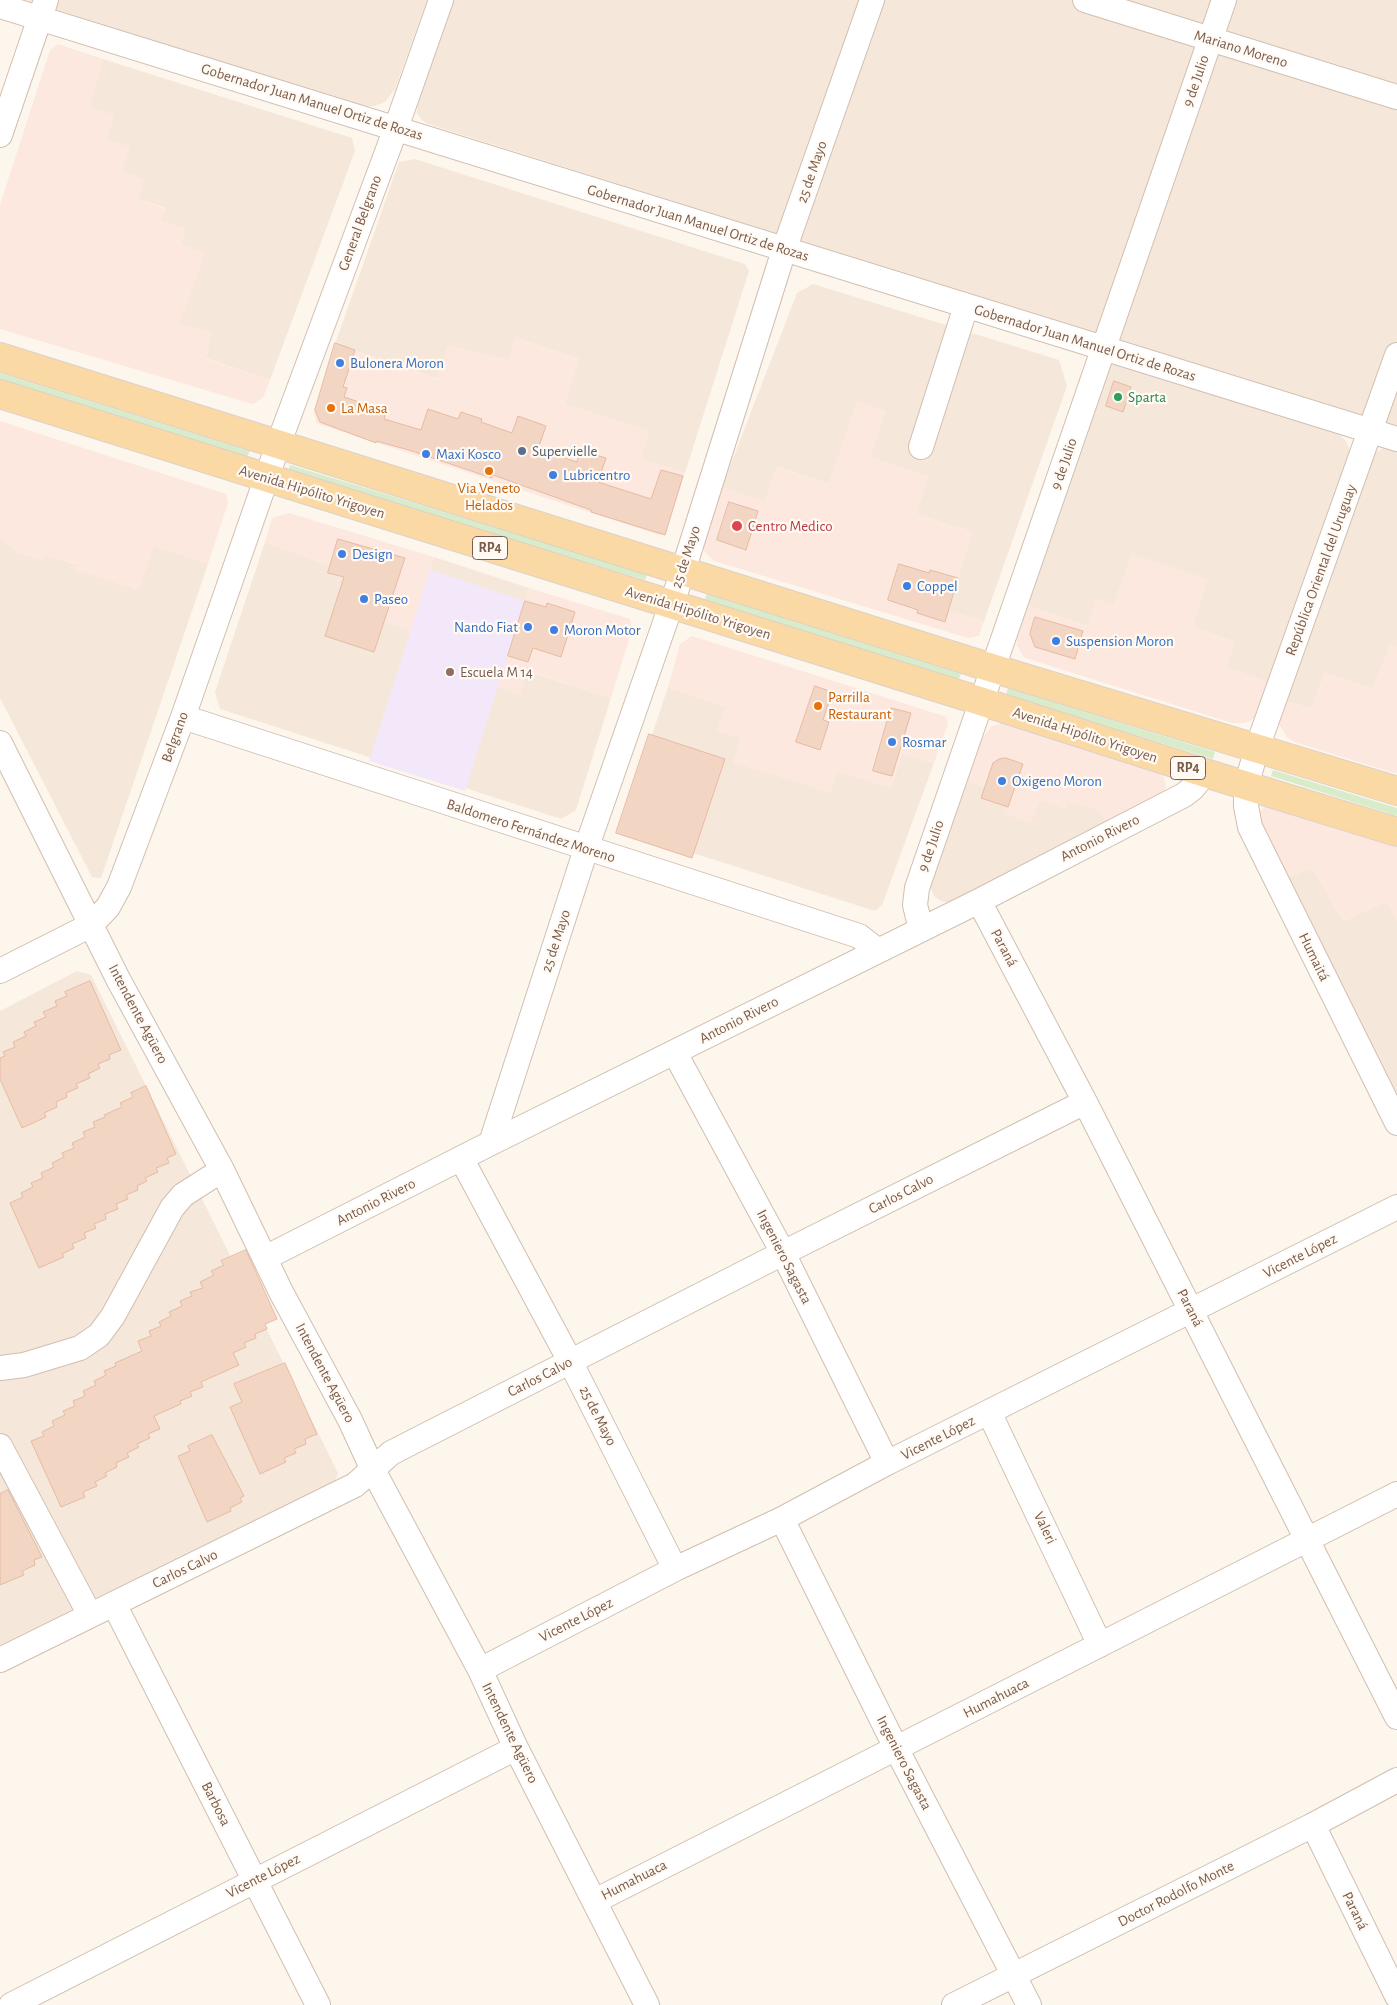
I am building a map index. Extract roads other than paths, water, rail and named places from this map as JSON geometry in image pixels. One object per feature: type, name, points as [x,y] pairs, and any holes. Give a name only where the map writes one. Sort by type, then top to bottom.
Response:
[{"type":"main road","name":"RP4","points":[[0,357],[992,668],[1397,792]]},
{"type":"main road","name":"Avenida Hipólito Yrigoyen","points":[[0,394],[1397,832]]},
{"type":"street","name":"General Belgrano","points":[[278,445],[396,128],[441,0]]},
{"type":"street","name":"25 de Mayo","points":[[490,1143],[586,849],[682,571],[784,250],[872,0]]},
{"type":"street","name":"Mariano Moreno","points":[[1085,0],[1397,97]]},
{"type":"street","name":"9 de Julio","points":[[921,929],[915,905],[917,888],[980,701],[1224,0]]},
{"type":"street","name":"Gobernador Juan Manuel Ortiz de Rozas","points":[[0,6],[43,9],[396,128],[1397,439]]},
{"type":"street","points":[[0,135],[43,9]]},
{"type":"street","points":[[922,447],[966,306]]},
{"type":"street","name":"República Oriental del Uruguay","points":[[1246,786],[1397,355]]},
{"type":"street","name":"Belgrano","points":[[0,971],[91,925],[108,907],[119,887],[183,717],[278,445]]},
{"type":"street","name":"Baldomero Fernández Moreno","points":[[183,717],[858,936],[877,950]]},
{"type":"street","name":"Intendente Agüero","points":[[0,742],[118,979],[222,1170],[281,1292],[350,1420],[373,1470],[480,1670],[516,1748],[594,1901],[640,2002]]},
{"type":"street","name":"Antonio Rivero","points":[[265,1258],[490,1143],[979,901],[1184,794],[1194,788],[1205,773]]},
{"type":"street","name":"Humaitá","points":[[1246,786],[1246,806],[1250,827],[1397,1123]]},
{"type":"street","name":"Paraná","points":[[979,901],[1085,1102],[1397,1717]]},
{"type":"street","name":"Ingeniero Sagasta","points":[[675,1053],[783,1253],[887,1463]]},
{"type":"street","name":"Carlos Calvo","points":[[0,1660],[355,1485],[391,1453],[783,1253],[1085,1102]]},
{"type":"street","name":"25 de Mayo","points":[[461,1158],[570,1361],[675,1569]]},
{"type":"street","points":[[0,1368],[24,1365],[80,1348],[100,1335],[113,1316],[172,1208],[182,1195],[222,1170]]},
{"type":"street","name":"Vicente López","points":[[480,1670],[675,1569],[782,1519],[887,1463],[1397,1207]]},
{"type":"street","name":"Valeri","points":[[989,1412],[1100,1645]]},
{"type":"street","points":[[0,1446],[90,1615]]},
{"type":"street","name":"Humahuaca","points":[[594,1901],[1397,1494]]},
{"type":"street","name":"Ingeniero Sagasta","points":[[782,1519],[896,1748],[1029,2005]]},
{"type":"street","name":"Barbosa","points":[[114,1604],[318,2005]]},
{"type":"street","name":"Vicente López","points":[[11,2005],[516,1748]]},
{"type":"street","name":"Doctor Rodolfo Monte","points":[[954,2005],[1313,1825],[1397,1780]]},
{"type":"street","name":"Paraná","points":[[1313,1825],[1397,1996]]},
{"type":"place","name":"Bulonera Moron","points":[[340,363]]},
{"type":"place","name":"Sparta","points":[[1118,397]]},
{"type":"place","name":"La Masa","points":[[331,408]]},
{"type":"place","name":"Supervielle","points":[[522,451]]},
{"type":"place","name":"Maxi Kosco","points":[[426,454]]},
{"type":"place","name":"Via Veneto Helados","points":[[489,471]]},
{"type":"place","name":"Lubricentro","points":[[553,475]]},
{"type":"place","name":"Centro Medico","points":[[737,526]]},
{"type":"place","name":"Design","points":[[342,554]]},
{"type":"place","name":"Coppel","points":[[907,586]]},
{"type":"place","name":"Paseo","points":[[364,599]]},
{"type":"place","name":"Nando Fiat","points":[[528,627]]},
{"type":"place","name":"Moron Motor","points":[[554,630]]},
{"type":"place","name":"Suspension Moron","points":[[1056,641]]},
{"type":"place","name":"Escuela M 14","points":[[450,672]]},
{"type":"place","name":"Parrilla Restaurant","points":[[818,706]]},
{"type":"place","name":"Rosmar","points":[[892,742]]},
{"type":"place","name":"Oxigeno Moron","points":[[1002,781]]}]
